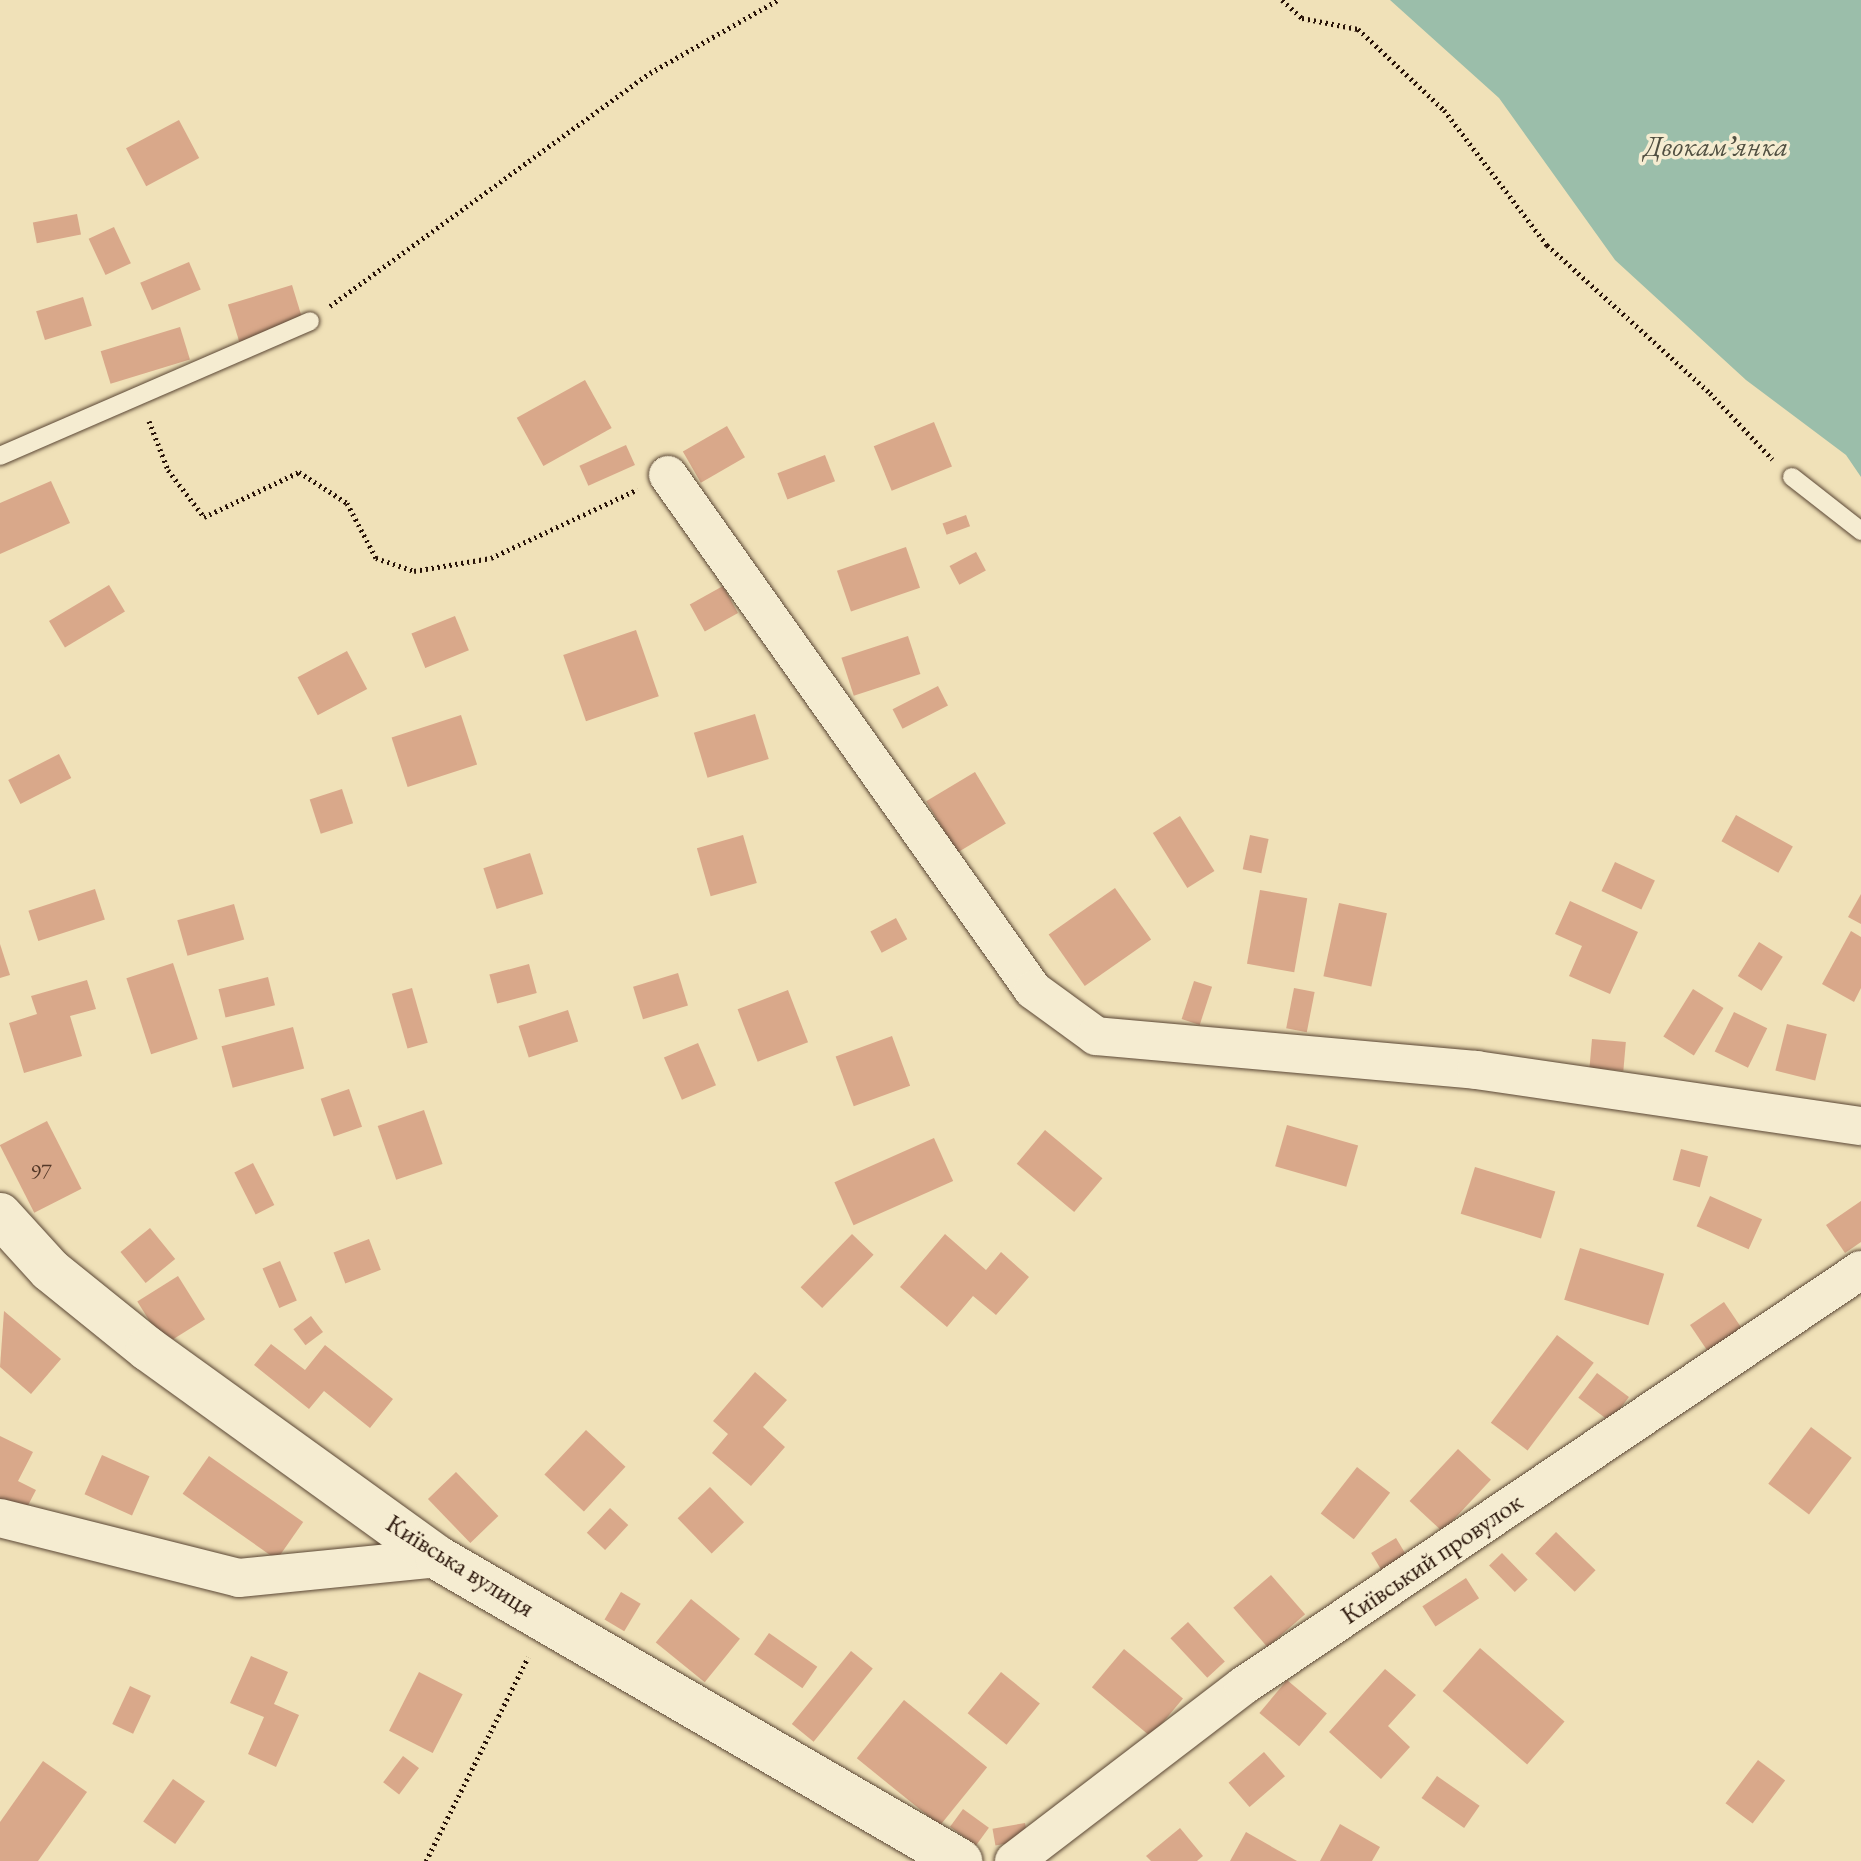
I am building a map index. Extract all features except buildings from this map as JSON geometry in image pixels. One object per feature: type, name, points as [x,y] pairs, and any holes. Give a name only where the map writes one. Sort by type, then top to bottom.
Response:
[{"type":"street","points":[[668,475],[1033,990],[1096,1036],[1476,1070],[1861,1126]]},
{"type":"street","name":"Київська вулиця","points":[[0,1215],[50,1270],[148,1349],[438,1558],[960,1861]]},
{"type":"street","name":"Київський провулок","points":[[1014,1861],[1243,1686],[1861,1270]]},
{"type":"street","points":[[0,1518],[239,1578],[438,1558]]},
{"type":"lane","points":[[0,456],[141,398],[310,321]]},
{"type":"lane","points":[[1792,477],[1861,531]]},
{"type":"path","points":[[310,321],[650,73],[778,0]]},
{"type":"path","points":[[1282,0],[1302,18],[1358,29],[1444,110],[1547,245],[1685,376],[1710,393],[1737,428],[1792,477]]},
{"type":"path","points":[[141,398],[168,470],[204,517],[299,472],[347,503],[376,558],[414,571],[491,558],[668,475]]},
{"type":"path","points":[[426,1861],[547,1621]]},
{"type":"water","name":"Двокамʼянка","points":[[1390,0],[1861,0],[1861,477],[1846,455],[1746,380],[1615,260],[1499,98]]}]
